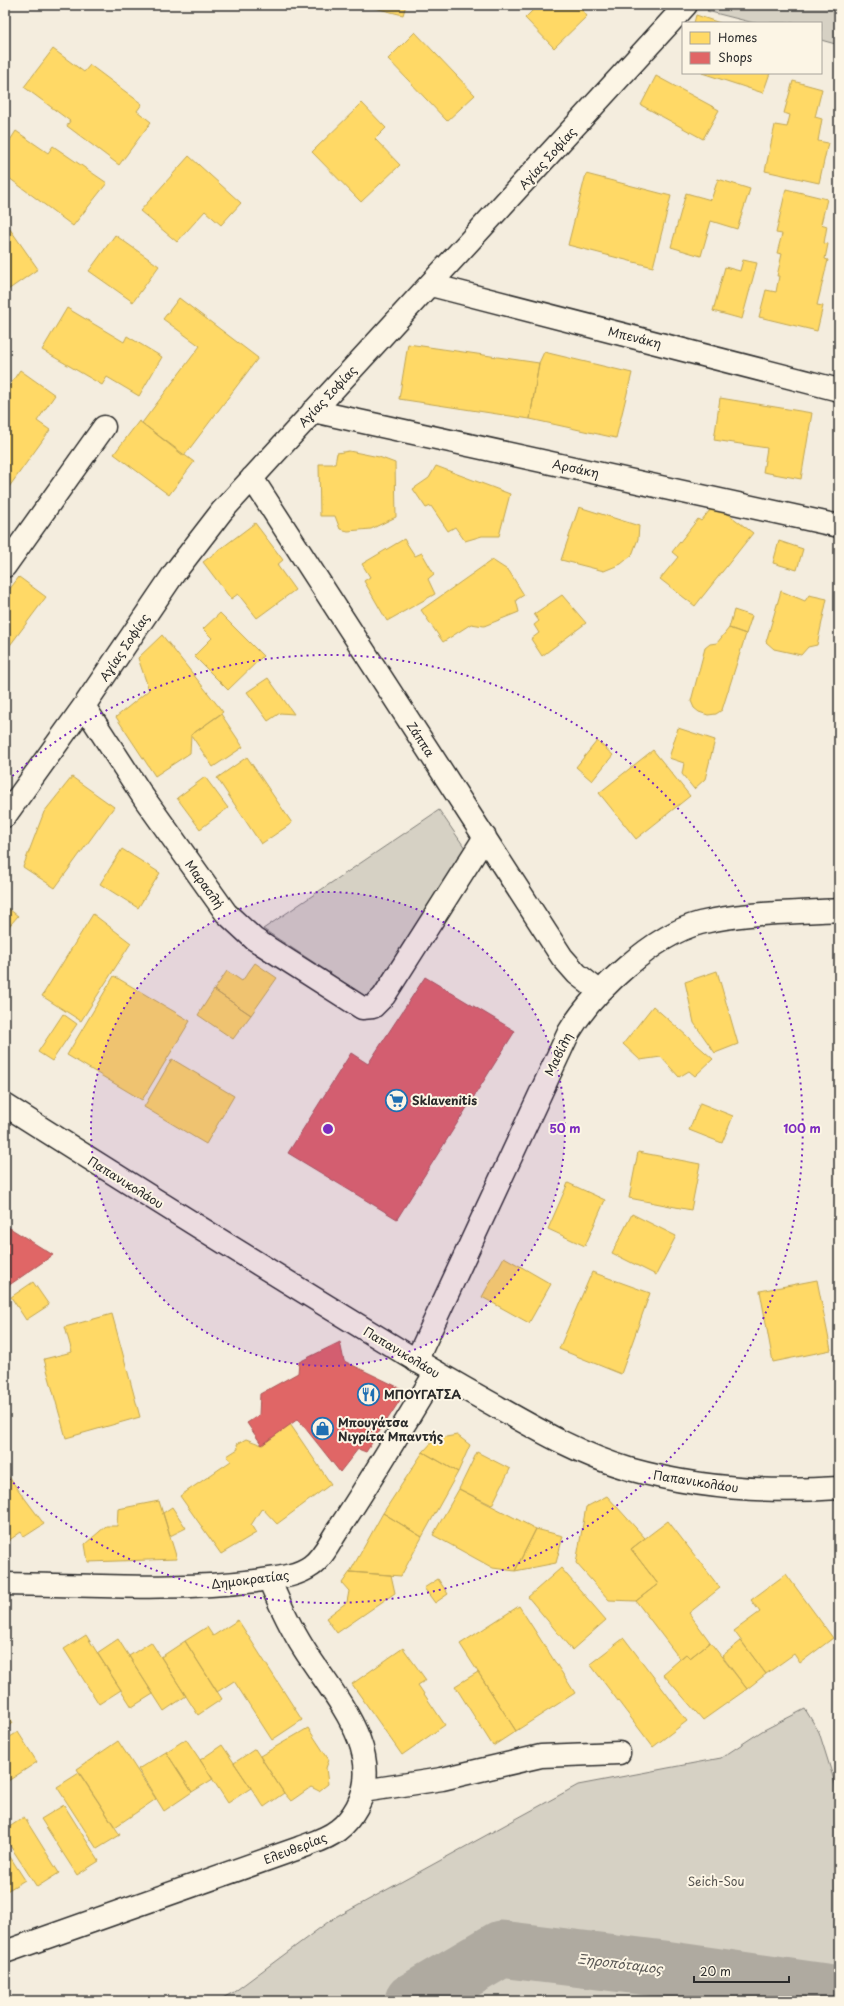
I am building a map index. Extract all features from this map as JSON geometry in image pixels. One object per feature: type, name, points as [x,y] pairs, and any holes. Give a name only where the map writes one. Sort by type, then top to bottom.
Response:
[{"type":"street","name":"Αγίας Σοφίας","points":[[5,816],[84,706],[175,572],[222,511],[431,285],[686,5]]},
{"type":"street","name":"Μπενάκη","points":[[431,285],[839,390]]},
{"type":"street","name":"Αρσάκη","points":[[313,411],[839,526]]},
{"type":"street","points":[[5,566],[104,427]]},
{"type":"street","name":"Ζάππα","points":[[252,478],[568,966],[600,992]]},
{"type":"street","name":"Μαρασλή","points":[[84,706],[144,798],[226,913],[254,939],[362,1008],[374,1007],[384,996],[485,837]]},
{"type":"street","name":"Μαβίλη","points":[[416,1361],[569,1032],[583,1010],[625,969],[650,950],[677,934],[698,924],[741,916],[839,910]]},
{"type":"street","name":"Παπανικολάου","points":[[5,1105],[221,1242],[416,1361],[550,1437],[585,1454],[668,1479],[728,1488],[805,1491],[839,1488]]},
{"type":"street","name":"Δημοκρατίας","points":[[5,1584],[170,1586],[240,1583],[269,1579],[300,1572],[311,1566],[317,1560],[369,1481],[436,1372]]},
{"type":"street","name":"Ελευθερίας","points":[[5,1952],[322,1839],[338,1830],[349,1820],[361,1799],[363,1791],[366,1776],[364,1756],[354,1728],[293,1629],[269,1579]]},
{"type":"street","points":[[363,1791],[435,1781],[541,1756],[619,1753]]},
{"type":"green space","points":[[713,5],[839,5],[839,45],[822,40],[822,22],[750,22],[707,11]]},
{"type":"green space","points":[[439,810],[465,848],[368,998],[263,929]]},
{"type":"green space","name":"Seich-Sou","points":[[805,1709],[819,1732],[839,1796],[839,2001],[217,2001],[234,1992],[328,1922],[578,1785],[721,1758],[762,1731]]},
{"type":"building: Homes","points":[[363,5],[406,5],[403,15]]},
{"type":"building: Homes","points":[[538,5],[578,5],[587,16],[554,48],[525,18]]},
{"type":"building: Homes","points":[[696,15],[717,22],[694,22]]},
{"type":"building: Homes","points":[[415,32],[475,95],[447,121],[388,59]]},
{"type":"building: Homes","points":[[53,49],[84,72],[90,65],[142,104],[137,111],[151,122],[119,165],[67,126],[70,121],[24,87]]},
{"type":"building: Homes","points":[[705,74],[770,74],[763,93]]},
{"type":"building: Homes","points":[[656,76],[719,110],[703,139],[641,105]]},
{"type":"building: Homes","points":[[793,81],[822,89],[815,117],[822,119],[818,141],[828,143],[819,183],[765,171],[775,125],[787,127],[790,115],[784,113]]},
{"type":"building: Homes","points":[[362,103],[386,128],[375,139],[400,165],[361,202],[312,152]]},
{"type":"building: Homes","points":[[16,131],[48,153],[53,146],[107,183],[73,226],[5,175],[5,148]]},
{"type":"building: Homes","points":[[189,156],[241,203],[221,225],[205,211],[177,242],[140,211]]},
{"type":"building: Homes","points":[[586,174],[671,196],[653,267],[568,245]]},
{"type":"building: Homes","points":[[718,179],[750,189],[737,229],[711,221],[701,256],[671,247],[686,193],[711,200]]},
{"type":"building: Homes","points":[[786,189],[827,199],[821,224],[827,226],[824,243],[828,244],[825,259],[828,260],[817,305],[823,306],[817,331],[759,317],[766,290],[776,292],[779,276],[777,276],[782,254],[777,253],[782,234],[776,233]]},
{"type":"building: Homes","points":[[5,222],[38,269],[5,292]]},
{"type":"building: Homes","points":[[115,235],[159,266],[133,302],[89,271]]},
{"type":"building: Homes","points":[[743,260],[757,263],[742,319],[713,311],[725,267],[740,271]]},
{"type":"building: Homes","points":[[179,298],[258,358],[184,456],[142,423],[200,346],[163,319]]},
{"type":"building: Homes","points":[[67,308],[124,342],[127,336],[162,357],[139,396],[107,377],[102,385],[42,350]]},
{"type":"building: Homes","points":[[408,344],[539,363],[530,419],[399,399]]},
{"type":"building: Homes","points":[[544,352],[632,373],[616,438],[530,419],[539,363]]},
{"type":"building: Homes","points":[[20,370],[55,395],[37,421],[50,430],[9,487],[5,484],[5,415],[8,412],[5,410],[5,392]]},
{"type":"building: Homes","points":[[720,398],[812,413],[801,479],[763,472],[767,448],[714,440]]},
{"type":"building: Homes","points":[[139,421],[194,462],[169,495],[114,454]]},
{"type":"building: Homes","points":[[349,451],[379,457],[395,463],[396,517],[371,529],[348,531],[340,529],[335,516],[320,516],[319,464],[335,464],[337,453]]},
{"type":"building: Homes","points":[[436,466],[510,494],[499,536],[482,536],[465,541],[455,527],[448,531],[431,506],[426,508],[413,489],[429,478]]},
{"type":"building: Homes","points":[[715,504],[753,533],[695,606],[660,579],[678,557],[672,552],[698,519],[701,521]]},
{"type":"building: Homes","points":[[579,507],[639,526],[638,539],[632,555],[621,564],[604,571],[561,560]]},
{"type":"building: Homes","points":[[255,523],[283,560],[277,565],[295,590],[257,618],[238,594],[231,599],[203,562]]},
{"type":"building: Homes","points":[[404,539],[415,556],[422,553],[434,574],[428,579],[435,594],[387,621],[364,581],[370,577],[362,564]]},
{"type":"building: Homes","points":[[779,541],[803,549],[797,570],[773,563]]},
{"type":"building: Homes","points":[[492,560],[509,571],[524,595],[516,600],[519,612],[484,626],[471,624],[443,642],[421,610]]},
{"type":"building: Homes","points":[[19,577],[46,597],[5,652],[5,595]]},
{"type":"building: Homes","points":[[781,591],[805,601],[809,595],[827,599],[817,645],[808,647],[801,655],[774,649],[766,642]]},
{"type":"building: Homes","points":[[562,595],[586,623],[542,656],[531,639],[539,633],[534,625],[539,621],[534,614]]},
{"type":"building: Homes","points":[[734,610],[752,616],[746,634],[729,628]]},
{"type":"building: Homes","points":[[220,613],[263,656],[228,690],[194,656],[212,638],[203,629]]},
{"type":"building: Homes","points":[[729,628],[746,634],[722,710],[716,714],[708,715],[699,712],[694,708],[691,701],[705,648],[710,644],[717,643]]},
{"type":"building: Homes","points":[[162,635],[223,712],[191,735],[190,753],[155,776],[116,717],[149,690],[138,658]]},
{"type":"building: Homes","points":[[268,678],[294,714],[280,713],[268,721],[247,692]]},
{"type":"building: Homes","points":[[221,714],[243,747],[213,767],[191,735]]},
{"type":"building: Homes","points":[[678,728],[715,740],[705,779],[694,789],[682,774],[684,763],[669,758]]},
{"type":"building: Homes","points":[[597,741],[613,755],[592,781],[576,767]]},
{"type":"building: Homes","points":[[653,750],[690,796],[636,839],[599,793]]},
{"type":"building: Homes","points":[[247,757],[292,823],[261,844],[217,778]]},
{"type":"building: Homes","points":[[72,777],[114,807],[55,888],[23,867],[44,812]]},
{"type":"building: Homes","points":[[205,777],[228,808],[200,829],[177,798]]},
{"type":"building: Homes","points":[[122,849],[160,873],[138,908],[100,884]]},
{"type":"building: Homes","points":[[5,906],[18,916],[5,931]]},
{"type":"building: Homes","points":[[93,914],[131,943],[81,1021],[42,996]]},
{"type":"building: Homes","points":[[255,963],[277,978],[251,1015],[214,990],[227,971],[242,981]]},
{"type":"building: Homes","points":[[717,971],[738,1044],[715,1053],[694,1023],[685,982]]},
{"type":"building: Homes","points":[[114,976],[190,1021],[142,1100],[67,1055]]},
{"type":"building: Homes","points":[[214,990],[251,1015],[233,1039],[198,1015]]},
{"type":"building: Homes","points":[[653,1006],[713,1059],[695,1076],[689,1071],[679,1077],[661,1057],[640,1060],[623,1044]]},
{"type":"building: Homes","points":[[63,1014],[77,1024],[52,1061],[38,1052]]},
{"type":"building: Homes","points":[[172,1059],[234,1096],[206,1144],[144,1107]]},
{"type":"building: Homes","points":[[700,1103],[733,1116],[722,1143],[689,1130]]},
{"type":"building: Homes","points":[[638,1152],[700,1164],[691,1210],[629,1198]]},
{"type":"building: Homes","points":[[568,1183],[605,1200],[585,1246],[548,1229]]},
{"type":"building: Homes","points":[[632,1214],[676,1236],[656,1275],[612,1253]]},
{"type":"building: Homes","points":[[504,1257],[551,1284],[529,1323],[482,1297]]},
{"type":"building: Homes","points":[[592,1272],[650,1293],[621,1374],[559,1349]]},
{"type":"building: Homes","points":[[817,1280],[831,1350],[773,1362],[760,1291]]},
{"type":"building: Homes","points":[[33,1282],[49,1305],[26,1320],[11,1297]]},
{"type":"building: Homes","points":[[112,1314],[140,1417],[66,1438],[44,1359],[72,1352],[65,1327]]},
{"type":"building: Homes","points":[[290,1424],[331,1484],[277,1524],[262,1508],[251,1525],[256,1533],[221,1554],[180,1496],[231,1461],[227,1456],[238,1449],[237,1444],[246,1439],[262,1445]]},
{"type":"building: Homes","points":[[457,1435],[470,1445],[458,1472],[423,1452],[435,1439]]},
{"type":"building: Homes","points":[[423,1452],[458,1472],[422,1537],[383,1513]]},
{"type":"building: Homes","points":[[477,1452],[510,1469],[492,1505],[459,1489]]},
{"type":"building: Homes","points":[[5,1472],[44,1524],[24,1537],[21,1532],[8,1541],[5,1537]]},
{"type":"building: Homes","points":[[459,1489],[536,1529],[515,1571],[493,1568],[433,1535]]},
{"type":"building: Homes","points":[[607,1496],[645,1538],[631,1549],[658,1584],[636,1601],[609,1600],[576,1563],[586,1507]]},
{"type":"building: Homes","points":[[159,1501],[177,1559],[88,1562],[85,1544],[106,1526],[117,1526],[118,1509]]},
{"type":"building: Homes","points":[[172,1507],[186,1528],[170,1536],[163,1513]]},
{"type":"building: Homes","points":[[383,1513],[422,1537],[401,1576],[350,1572]]},
{"type":"building: Homes","points":[[668,1521],[720,1588],[689,1613],[710,1642],[690,1658],[686,1654],[680,1659],[636,1601],[658,1584],[631,1549]]},
{"type":"building: Homes","points":[[536,1529],[563,1536],[556,1563],[515,1571]]},
{"type":"building: Homes","points":[[561,1568],[606,1620],[572,1650],[528,1597]]},
{"type":"building: Homes","points":[[350,1572],[391,1575],[395,1593],[337,1633],[326,1618],[347,1602],[349,1591],[342,1583]]},
{"type":"building: Homes","points":[[786,1574],[833,1638],[800,1663],[794,1654],[766,1674],[734,1631],[760,1612],[751,1600]]},
{"type":"building: Homes","points":[[438,1579],[448,1594],[435,1603],[424,1588]]},
{"type":"building: Homes","points":[[519,1606],[575,1693],[516,1731],[460,1644]]},
{"type":"building: Homes","points":[[238,1620],[302,1720],[272,1740],[234,1681],[217,1692],[185,1641],[207,1627],[213,1636]]},
{"type":"building: Homes","points":[[86,1635],[121,1690],[99,1704],[64,1649]]},
{"type":"building: Homes","points":[[624,1638],[687,1721],[653,1747],[590,1664]]},
{"type":"building: Homes","points":[[118,1639],[153,1694],[132,1707],[97,1653]]},
{"type":"building: Homes","points":[[185,1641],[222,1699],[198,1715],[161,1657]]},
{"type":"building: Homes","points":[[741,1641],[766,1674],[747,1689],[722,1656]]},
{"type":"building: Homes","points":[[151,1642],[186,1696],[164,1711],[129,1656]]},
{"type":"building: Homes","points":[[710,1642],[747,1689],[703,1720],[663,1674],[686,1654],[690,1658]]},
{"type":"building: Homes","points":[[403,1648],[426,1680],[418,1685],[445,1725],[402,1755],[352,1684]]},
{"type":"building: Homes","points":[[478,1672],[516,1731],[493,1746],[455,1686]]},
{"type":"building: Homes","points":[[5,1711],[13,1723],[5,1728]]},
{"type":"building: Homes","points":[[308,1728],[329,1760],[326,1768],[328,1784],[319,1791],[311,1787],[291,1801],[284,1793],[260,1756]]},
{"type":"building: Homes","points":[[18,1732],[37,1762],[5,1783],[5,1740]]},
{"type":"building: Homes","points":[[186,1739],[213,1779],[192,1792],[166,1752]]},
{"type":"building: Homes","points":[[118,1741],[156,1799],[115,1827],[77,1769]]},
{"type":"building: Homes","points":[[222,1745],[251,1788],[228,1803],[200,1760]]},
{"type":"building: Homes","points":[[255,1749],[284,1793],[264,1807],[234,1763]]},
{"type":"building: Homes","points":[[166,1752],[192,1792],[164,1811],[138,1769]]},
{"type":"building: Homes","points":[[79,1773],[120,1835],[97,1849],[57,1787]]},
{"type":"building: Homes","points":[[64,1805],[99,1861],[77,1875],[41,1819]]},
{"type":"building: Homes","points":[[24,1817],[59,1873],[37,1887],[5,1838],[5,1830]]},
{"type":"building: Homes","points":[[5,1849],[25,1880],[5,1892]]},
{"type":"building: Shops","name":"Sklavenitis","points":[[425,977],[515,1031],[397,1219],[288,1153],[351,1053],[368,1064]]},
{"type":"building: Shops","points":[[5,1225],[53,1255],[5,1288]]},
{"type":"building: Shops","points":[[340,1342],[344,1361],[406,1391],[366,1452],[358,1449],[340,1472],[298,1419],[262,1445],[247,1423],[259,1415],[260,1394],[298,1373],[299,1362]]},
{"type":"waterway","name":"Ξηροπόταμος","points":[[413,2001],[501,1949],[664,1969],[839,1994]]},
{"type":"place","name":"Sklavenitis","points":[[397,1100]]},
{"type":"place","name":"ΜΠΟΥΓΑΤΣΑ","points":[[368,1394]]},
{"type":"place","name":"Μπουγάτσα Νιγρίτα Μπαντής","points":[[323,1429]]}]
